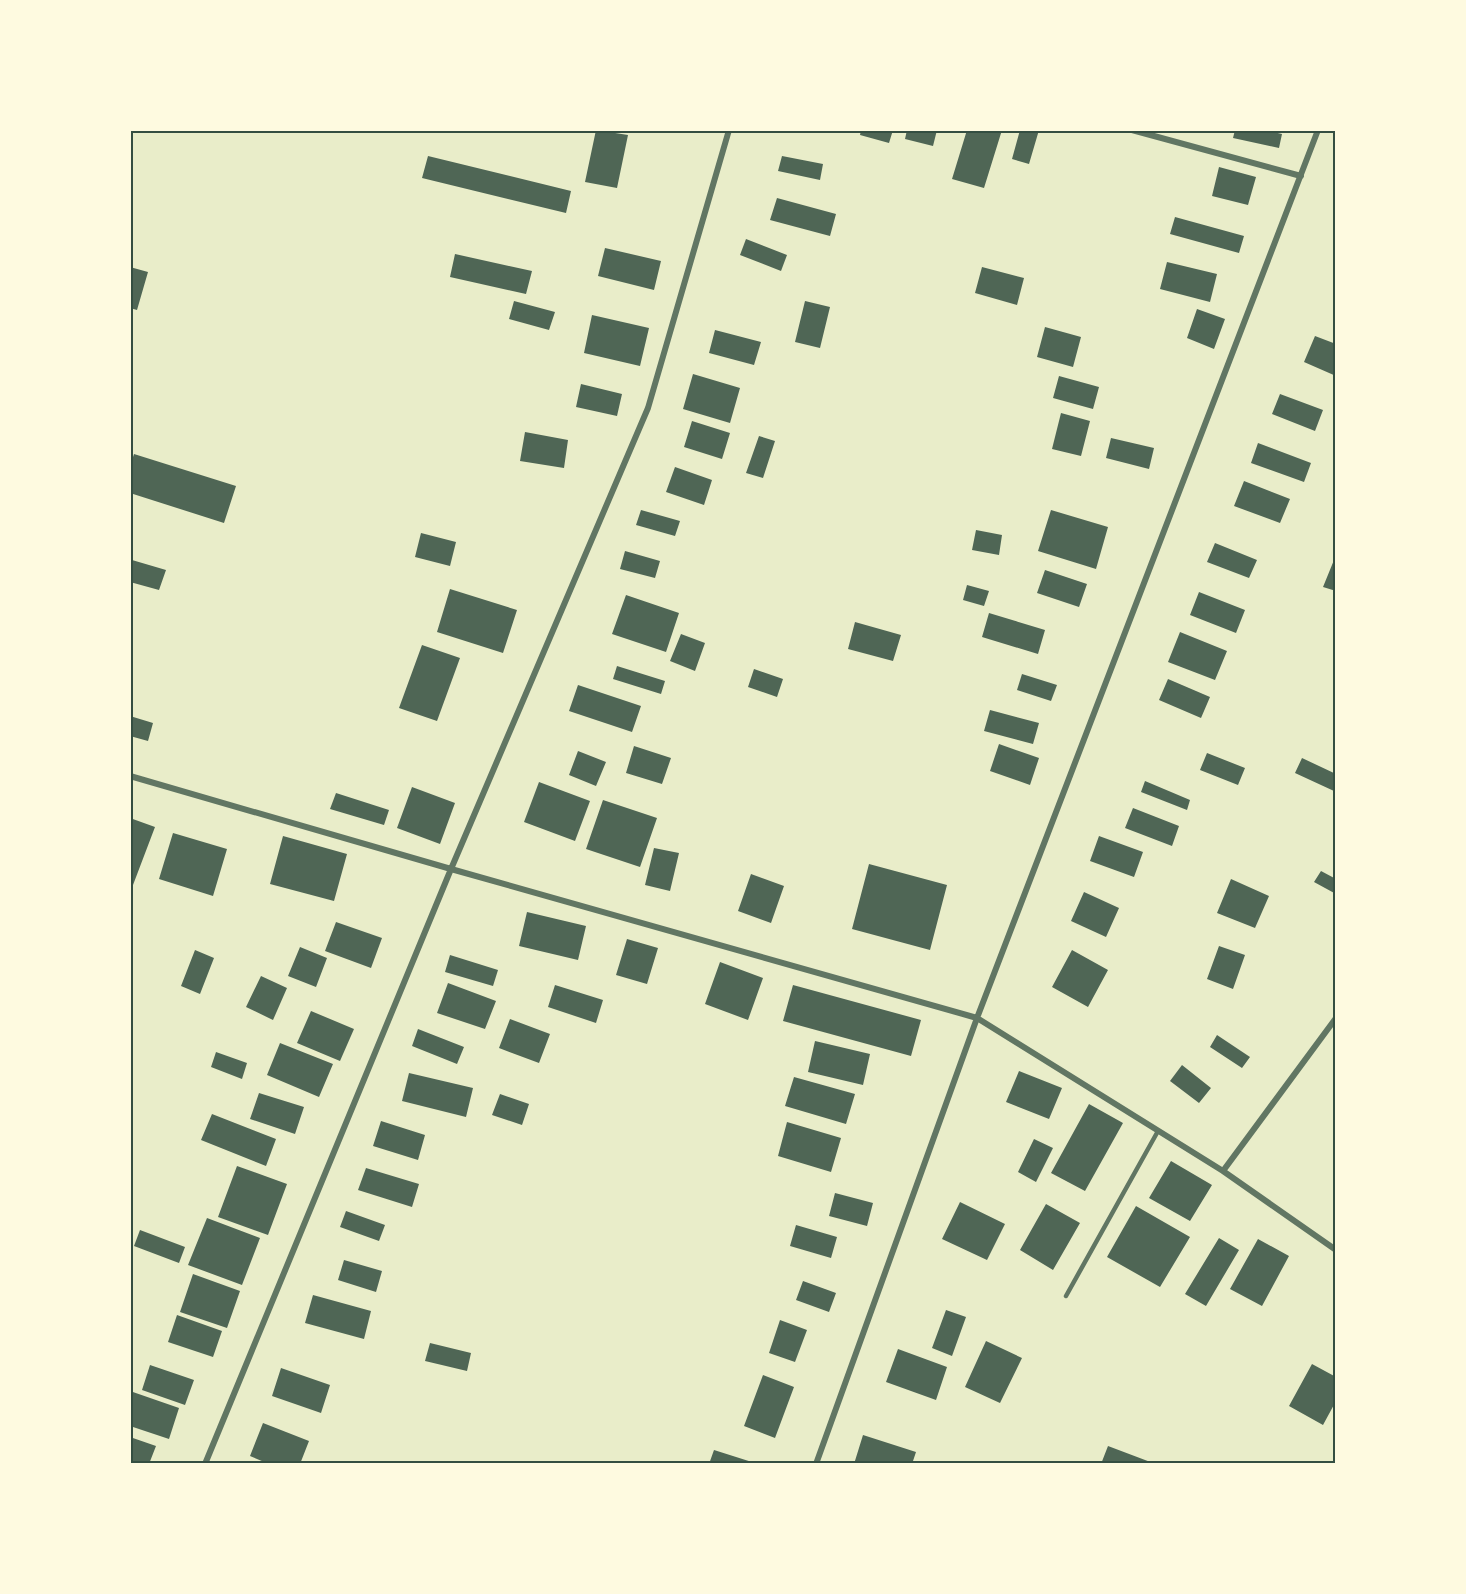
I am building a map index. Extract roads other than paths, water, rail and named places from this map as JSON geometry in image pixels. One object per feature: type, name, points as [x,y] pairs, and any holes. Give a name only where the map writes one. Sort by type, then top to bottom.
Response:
[{"type":"street","points":[[205,1464],[451,869],[648,408],[729,130]]},
{"type":"street","points":[[1132,130],[1301,176]]},
{"type":"street","points":[[816,1464],[978,1018],[1318,130]]},
{"type":"street","points":[[130,776],[978,1018],[1223,1171],[1335,1250]]},
{"type":"street","points":[[1223,1171],[1335,1018]]},
{"type":"lane","points":[[1066,1296],[1158,1131]]}]
